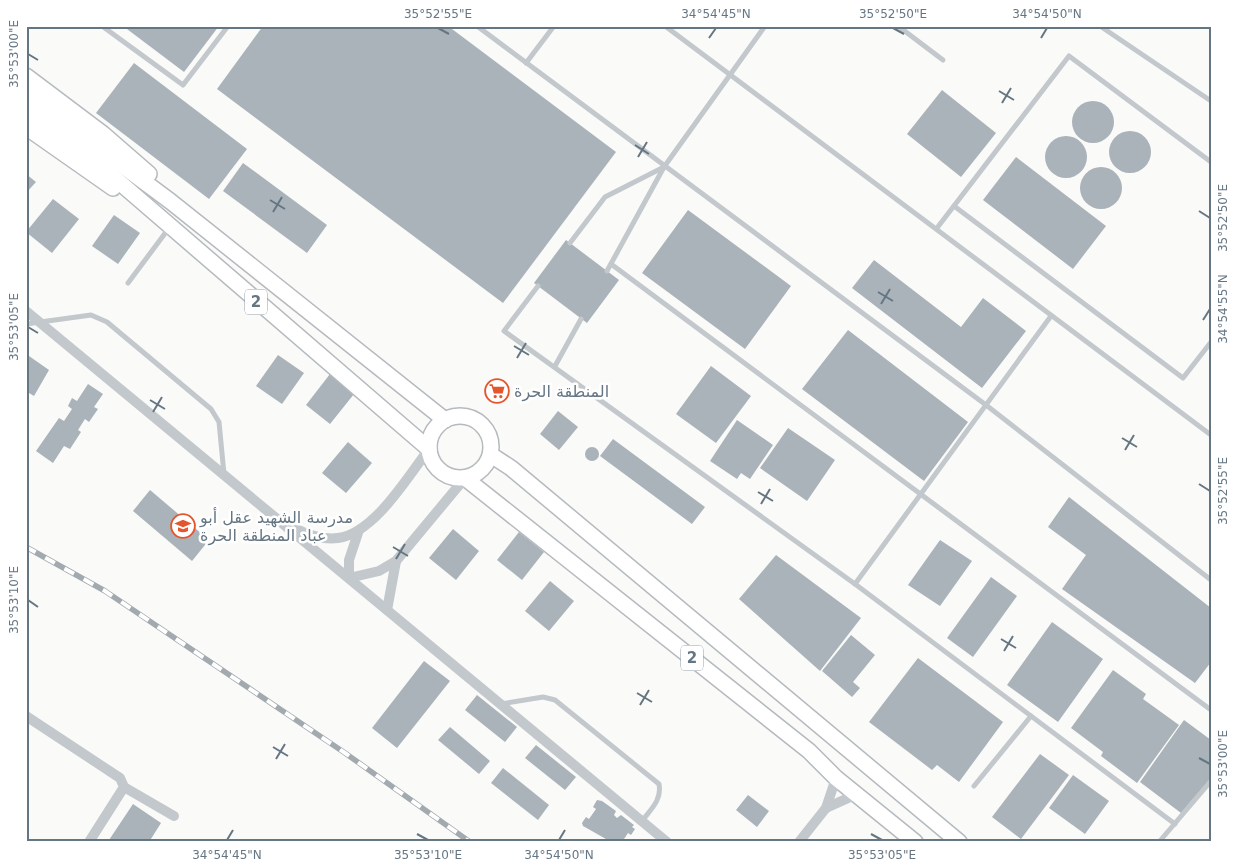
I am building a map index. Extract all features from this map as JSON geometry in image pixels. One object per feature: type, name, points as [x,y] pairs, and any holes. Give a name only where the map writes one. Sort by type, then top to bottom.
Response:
[{"type":"main road","points":[[26,76],[125,152],[160,184],[170,201]]},
{"type":"main road","points":[[26,94],[89,148]]},
{"type":"main road","points":[[26,112],[89,148],[170,201],[445,420]]},
{"type":"main road","points":[[26,128],[75,163],[157,216]]},
{"type":"main road","name":"2","points":[[89,148],[169,228],[429,449]]},
{"type":"main road","points":[[465,416],[475,419],[489,434],[492,444],[491,455],[485,466],[476,474],[465,478],[453,477],[444,474],[436,467],[429,449],[431,437],[436,427],[445,420],[465,416]]},
{"type":"main road","points":[[491,455],[510,468],[959,842]]},
{"type":"main road","name":"2","points":[[465,478],[809,751],[836,778],[915,842]]},
{"type":"street","points":[[26,310],[667,842]]},
{"type":"street","points":[[281,522],[322,538],[340,538],[359,530],[377,515],[429,449]]},
{"type":"street","points":[[349,578],[379,571],[396,561],[465,478]]},
{"type":"street","points":[[349,578],[349,560],[359,530]]},
{"type":"street","points":[[388,610],[396,561]]},
{"type":"street","points":[[26,716],[120,778],[124,787],[174,816]]},
{"type":"street","points":[[799,842],[826,808],[836,778]]},
{"type":"street","points":[[89,842],[124,787]]},
{"type":"street","points":[[826,808],[857,794]]},
{"type":"lane","points":[[102,26],[184,85],[228,26]]},
{"type":"lane","points":[[477,26],[986,406],[1211,580]]},
{"type":"lane","points":[[526,63],[554,26]]},
{"type":"lane","points":[[665,26],[1211,435]]},
{"type":"lane","points":[[607,271],[664,167],[765,26]]},
{"type":"lane","points":[[898,26],[943,60]]},
{"type":"lane","points":[[1100,26],[1211,101]]},
{"type":"lane","points":[[937,228],[1069,56],[1211,162]]},
{"type":"lane","points":[[570,243],[605,197],[664,167]]},
{"type":"lane","points":[[954,206],[1183,378],[1211,342]]},
{"type":"lane","points":[[128,283],[169,228]]},
{"type":"lane","points":[[610,264],[1211,710]]},
{"type":"lane","points":[[538,286],[504,331],[855,584],[1175,824]]},
{"type":"lane","points":[[26,324],[91,315],[107,322],[211,409],[219,422],[224,474]]},
{"type":"lane","points":[[855,584],[1052,316]]},
{"type":"lane","points":[[555,366],[580,318]]},
{"type":"lane","points":[[500,704],[543,697],[555,700],[659,784],[661,792],[659,799],[642,821]]},
{"type":"lane","points":[[974,786],[1031,716]]},
{"type":"lane","points":[[1159,842],[1211,781]]},
{"type":"building","points":[[123,26],[219,26],[184,72]]},
{"type":"building","points":[[263,26],[448,26],[616,152],[503,303],[217,89]]},
{"type":"building","points":[[134,63],[247,149],[209,199],[96,113]]},
{"type":"building","points":[[942,90],[996,133],[961,177],[907,134]]},
{"type":"building","points":[[1089,101],[1097,101],[1108,107],[1114,122],[1108,137],[1097,143],[1089,143],[1078,137],[1072,126],[1072,118],[1078,107]]},
{"type":"building","points":[[1126,131],[1134,131],[1145,137],[1151,152],[1145,167],[1134,173],[1126,173],[1115,167],[1109,156],[1109,148],[1115,137]]},
{"type":"building","points":[[1062,136],[1070,136],[1081,142],[1087,157],[1081,172],[1070,178],[1062,178],[1051,172],[1045,161],[1045,153],[1051,142]]},
{"type":"building","points":[[1016,157],[1106,226],[1073,269],[983,200]]},
{"type":"building","points":[[243,163],[327,225],[307,253],[223,191]]},
{"type":"building","points":[[1097,167],[1105,167],[1116,173],[1122,188],[1116,203],[1105,209],[1097,209],[1086,203],[1080,192],[1080,184],[1086,173]]},
{"type":"building","points":[[26,174],[36,182],[26,193]]},
{"type":"building","points":[[53,199],[79,219],[52,253],[26,232]]},
{"type":"building","points":[[688,210],[791,286],[745,349],[642,273]]},
{"type":"building","points":[[114,215],[140,233],[118,264],[92,246]]},
{"type":"building","points":[[566,240],[619,280],[587,323],[534,283]]},
{"type":"building","points":[[874,260],[961,327],[983,298],[1026,331],[982,388],[852,288]]},
{"type":"building","points":[[848,330],[968,422],[924,481],[802,389]]},
{"type":"building","points":[[278,355],[304,373],[282,404],[256,386]]},
{"type":"building","points":[[29,356],[49,370],[34,396],[29,393],[26,396],[26,361]]},
{"type":"building","points":[[711,366],[751,396],[716,443],[676,414]]},
{"type":"building","points":[[330,374],[354,394],[330,424],[306,405]]},
{"type":"building","points":[[88,384],[103,394],[94,407],[98,409],[89,422],[85,419],[78,430],[81,432],[70,449],[64,446],[53,463],[36,451],[59,418],[64,421],[72,409],[68,406],[72,398],[77,401]]},
{"type":"building","points":[[558,411],[578,427],[559,450],[540,434]]},
{"type":"building","points":[[737,420],[773,445],[750,479],[741,473],[737,479],[710,461]]},
{"type":"building","points":[[788,428],[835,460],[807,501],[760,468]]},
{"type":"building","points":[[613,439],[705,507],[692,524],[600,456]]},
{"type":"building","points":[[348,442],[372,463],[346,493],[322,473]]},
{"type":"building","points":[[592,447],[597,449],[599,454],[597,459],[592,461],[587,459],[585,454],[587,449]]},
{"type":"building","points":[[150,490],[209,540],[192,561],[133,511]]},
{"type":"building","points":[[1069,497],[1211,608],[1211,662],[1195,683],[1062,589],[1086,555],[1048,527]]},
{"type":"building","points":[[453,529],[479,551],[456,580],[429,558]]},
{"type":"building","points":[[519,532],[544,552],[522,580],[497,560]]},
{"type":"building","points":[[940,540],[972,561],[940,606],[908,585]]},
{"type":"building","points":[[776,555],[861,618],[820,671],[739,599]]},
{"type":"building","points":[[991,577],[1017,596],[973,657],[947,638]]},
{"type":"building","points":[[550,581],[574,601],[549,631],[525,611]]},
{"type":"building","points":[[1052,622],[1103,659],[1058,722],[1007,685]]},
{"type":"building","points":[[851,635],[875,655],[853,682],[860,688],[852,697],[822,671]]},
{"type":"building","points":[[918,658],[1003,722],[959,782],[937,765],[932,770],[869,722]]},
{"type":"building","points":[[424,661],[450,681],[397,748],[372,728]]},
{"type":"building","points":[[1113,670],[1146,694],[1143,699],[1179,725],[1137,783],[1101,756],[1103,752],[1071,728]]},
{"type":"building","points":[[477,695],[517,727],[505,742],[465,710]]},
{"type":"building","points":[[1184,720],[1211,740],[1211,778],[1181,813],[1140,782]]},
{"type":"building","points":[[450,727],[490,761],[479,774],[438,740]]},
{"type":"building","points":[[536,745],[576,777],[565,790],[525,758]]},
{"type":"building","points":[[1040,754],[1069,775],[1021,839],[992,817]]},
{"type":"building","points":[[503,768],[549,805],[538,820],[491,783]]},
{"type":"building","points":[[1073,775],[1109,801],[1085,834],[1049,808]]},
{"type":"building","points":[[748,795],[769,811],[757,827],[736,810]]},
{"type":"building","points":[[597,800],[602,801],[616,811],[614,815],[617,818],[621,815],[634,825],[632,827],[635,829],[631,835],[628,833],[622,842],[604,842],[606,839],[583,826],[582,823],[586,817],[589,819],[596,809],[593,807]]},
{"type":"building","points":[[133,804],[161,823],[149,842],[111,842],[109,840]]},
{"type":"railway","points":[[26,547],[105,591],[345,753],[470,842]]},
{"type":"place","name":"المنطقة الحرة","points":[[497,391]]},
{"type":"place","name":"مدرسة الشهيد عقل أبو عباد المنطقة الحرة","points":[[183,526]]}]
